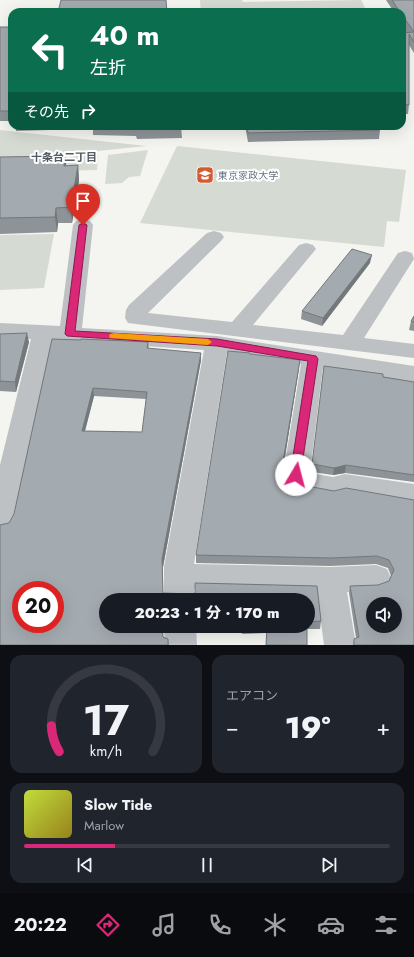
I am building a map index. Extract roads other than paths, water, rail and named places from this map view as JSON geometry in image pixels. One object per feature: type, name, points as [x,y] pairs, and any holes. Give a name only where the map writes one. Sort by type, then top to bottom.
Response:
[{"type":"street","points":[[70,334],[83,225]]},
{"type":"street","points":[[214,237],[137,310],[136,318],[227,336],[313,359],[414,374]]},
{"type":"street","points":[[306,249],[227,336],[179,588],[376,578]]},
{"type":"street","points":[[349,344],[405,257]]},
{"type":"street","points":[[0,330],[70,334],[227,336],[349,344],[414,351]]},
{"type":"street","points":[[0,522],[8,450],[44,332]]},
{"type":"street","points":[[313,359],[296,475],[300,482],[333,487],[345,484],[414,495]]},
{"type":"street","points":[[330,580],[340,645]]},
{"type":"street","points":[[180,633],[181,645]]},
{"type":"place","name":"東京家政大学","points":[[205,175]]},
{"type":"district","name":"十条台二丁目","points":[[64,157]]}]
